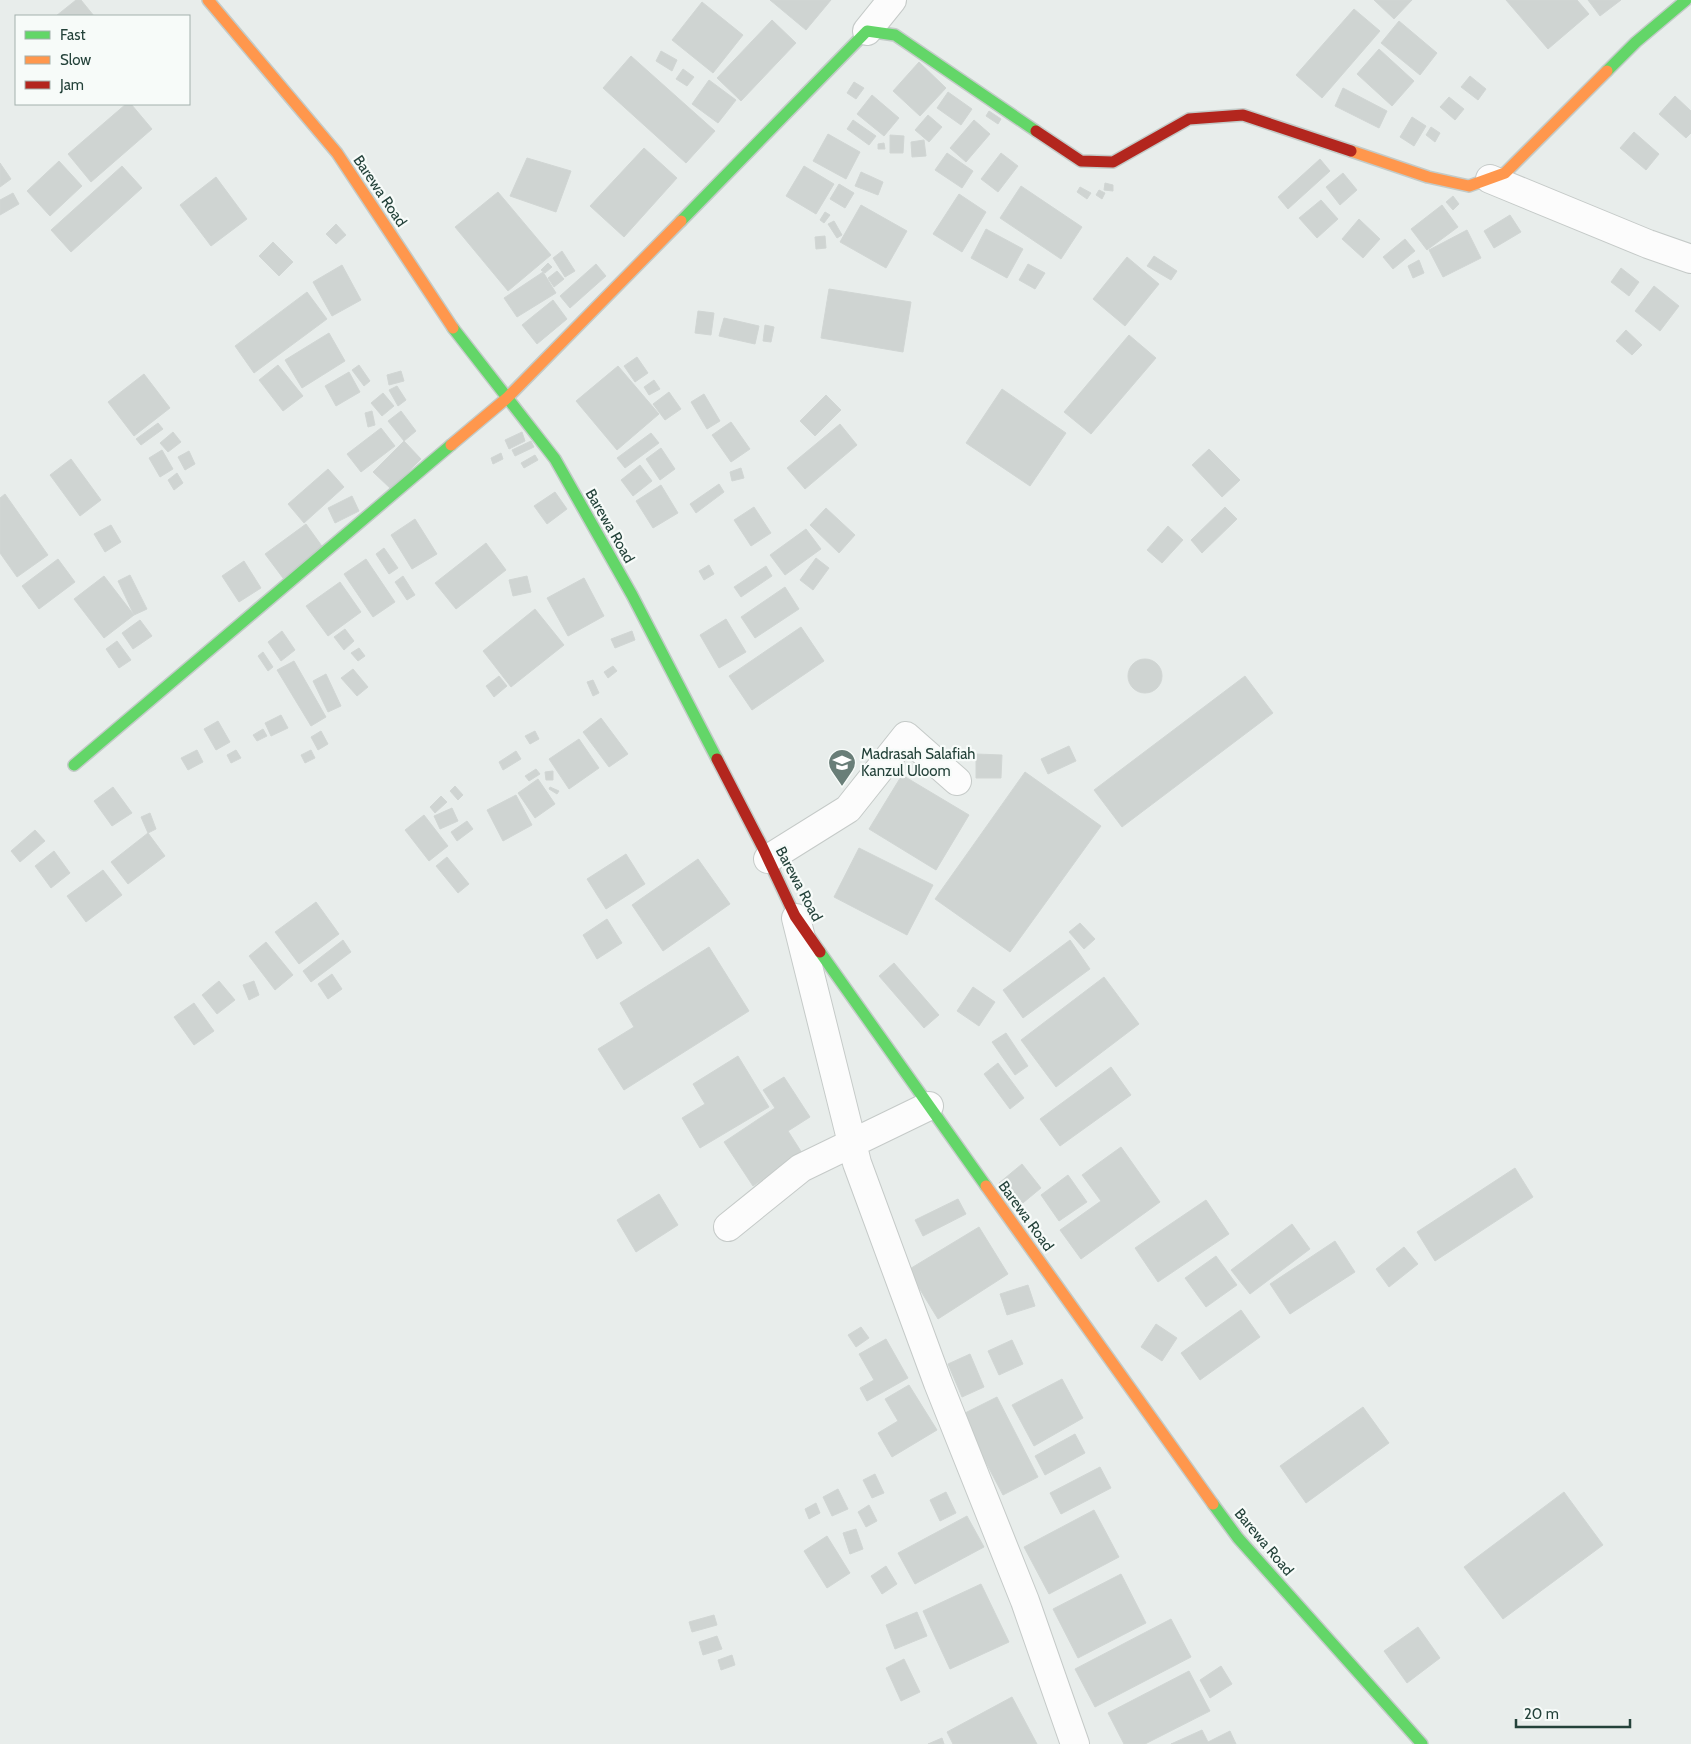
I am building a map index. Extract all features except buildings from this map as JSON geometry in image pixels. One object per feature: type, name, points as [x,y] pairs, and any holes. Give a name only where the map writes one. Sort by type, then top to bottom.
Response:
[{"type":"main road","name":"Barewa Road","points":[[208,0],[337,153],[455,330],[555,459],[627,586],[768,859],[795,916],[1238,1538],[1422,1744]]},
{"type":"main road","points":[[74,765],[507,398],[867,31],[895,35],[1081,161],[1113,162],[1189,119],[1243,115],[1428,177],[1470,186],[1505,173],[1636,42],[1686,0]]},
{"type":"street","points":[[867,31],[892,0]]},
{"type":"street","points":[[1490,179],[1648,244],[1691,259]]},
{"type":"street","points":[[768,859],[848,809],[906,736],[957,781]]},
{"type":"street","points":[[795,916],[857,1163],[935,1374],[1025,1601],[1075,1744]]},
{"type":"street","points":[[728,1227],[801,1168],[929,1106]]},
{"type":"traffic: fast","points":[[1607,71],[1636,42],[1686,0]]},
{"type":"traffic: fast","points":[[681,221],[867,31],[895,35],[1036,131]]},
{"type":"traffic: fast","points":[[453,328],[555,459],[632,595],[717,759]]},
{"type":"traffic: fast","points":[[74,765],[451,445]]},
{"type":"traffic: fast","points":[[820,952],[986,1186]]},
{"type":"traffic: fast","points":[[1213,1504],[1238,1538],[1422,1744]]},
{"type":"traffic: slow","points":[[208,0],[337,153],[453,328]]},
{"type":"traffic: slow","points":[[1351,151],[1428,177],[1469,186],[1505,173],[1607,71]]},
{"type":"traffic: slow","points":[[451,445],[507,398],[681,221]]},
{"type":"traffic: slow","points":[[986,1186],[1213,1504]]},
{"type":"traffic: jam","points":[[1036,131],[1081,161],[1113,162],[1189,119],[1243,115],[1351,151]]},
{"type":"traffic: jam","points":[[717,759],[762,846],[795,916],[820,952]]},
{"type":"place","name":"Madrasah Salafiah Kanzul Uloom","points":[[842,787]]}]
